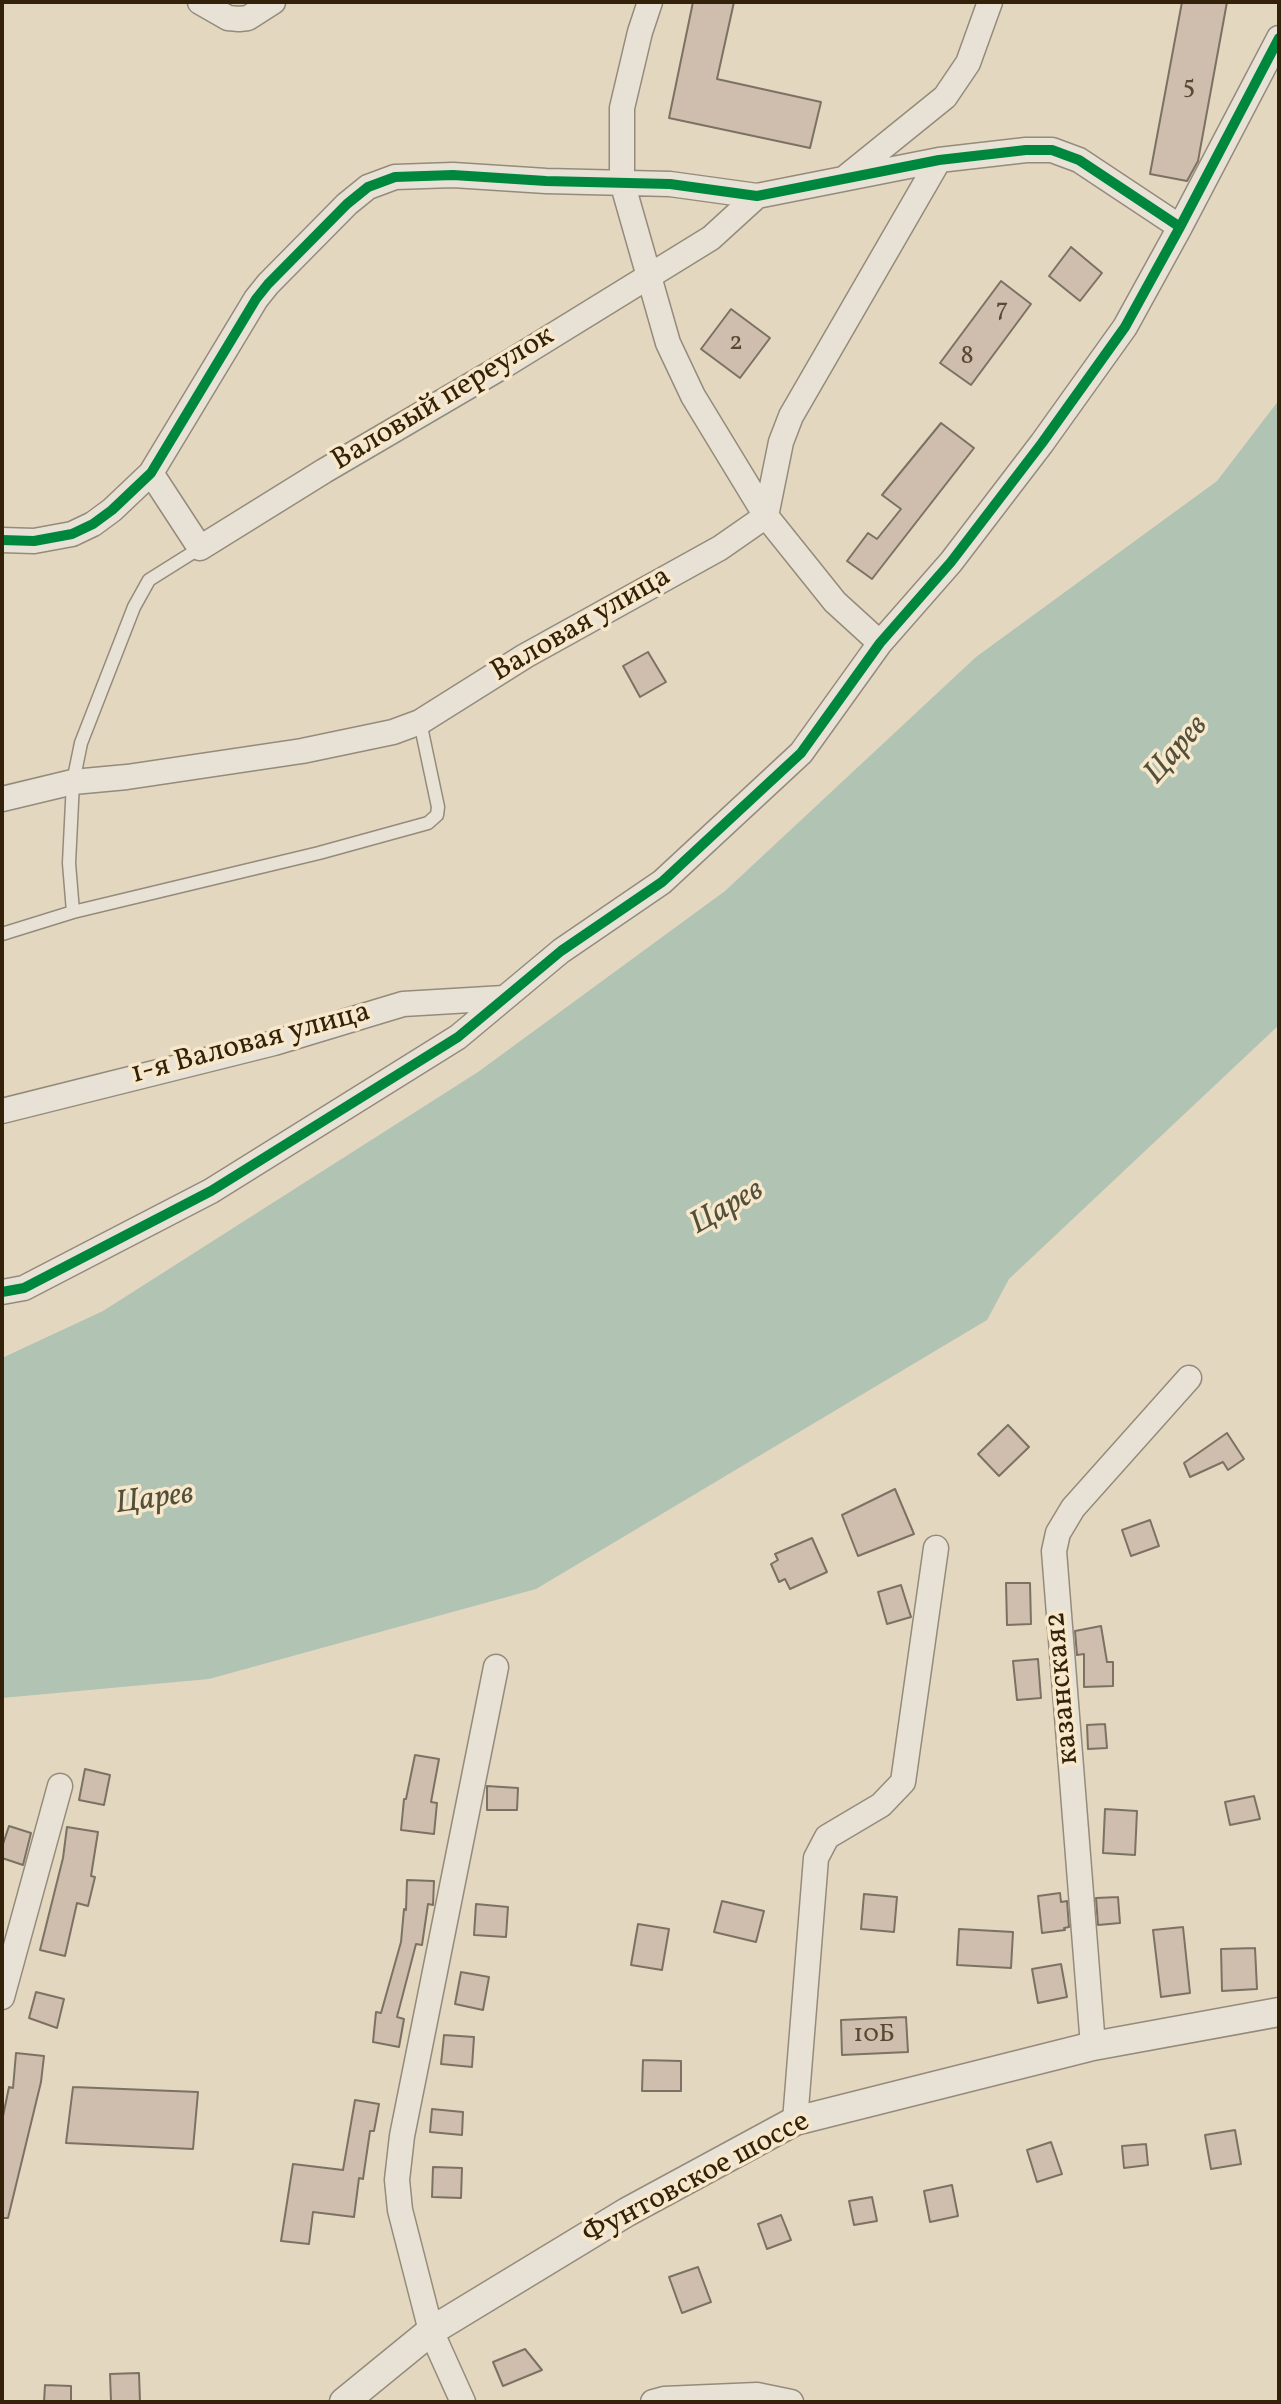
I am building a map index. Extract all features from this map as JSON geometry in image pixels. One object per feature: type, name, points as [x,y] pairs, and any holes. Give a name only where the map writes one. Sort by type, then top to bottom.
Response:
[{"type":"street","points":[[200,2],[228,18],[239,19],[248,18],[273,2]]},
{"type":"street","points":[[650,2],[622,108],[622,182],[668,343],[687,383],[766,516],[835,602],[880,643]]},
{"type":"street","points":[[843,179],[945,97],[968,63],[990,2]]},
{"type":"street","points":[[2,1292],[24,1288],[211,1191],[458,1037],[561,951],[662,882],[801,753],[880,643],[951,562],[1042,443],[1125,327],[1279,38]]},
{"type":"street","points":[[2,553],[34,541],[72,534],[93,524],[151,473],[256,299],[326,223],[368,187],[395,177],[453,175],[670,184],[757,196],[939,160],[1052,150],[1079,160],[1180,227]]},
{"type":"street","points":[[766,516],[781,442],[791,416],[939,160]]},
{"type":"street","name":"Валовый переулок","points":[[200,548],[711,238],[757,196]]},
{"type":"street","points":[[151,473],[200,548]]},
{"type":"street","name":"Валовая улица","points":[[2,799],[73,782],[302,751],[393,732],[420,722],[525,656],[720,548],[766,516]]},
{"type":"street","points":[[2,540],[34,541]]},
{"type":"street","name":"1-я Валовая улица","points":[[2,1111],[274,1043],[403,1004],[504,998]]},
{"type":"street","name":"казанская2","points":[[1093,2046],[1054,1551],[1058,1533],[1073,1508],[1189,1378]]},
{"type":"street","points":[[795,2121],[816,1858],[827,1837],[881,1805],[903,1782],[936,1548]]},
{"type":"street","points":[[463,2402],[431,2331],[400,2210],[399,2165],[402,2136],[496,1667]]},
{"type":"street","points":[[2,1997],[60,1786]]},
{"type":"street","name":"Фунтовское шоссе","points":[[344,2402],[431,2331],[627,2212],[795,2121],[1093,2046],[1279,2012]]},
{"type":"street","points":[[653,2402],[757,2395],[791,2402]]},
{"type":"lane","points":[[73,912],[69,863],[73,782],[81,743],[134,607],[149,580],[200,548]]},
{"type":"lane","points":[[2,934],[73,912],[319,853],[433,820],[438,807],[420,722]]},
{"type":"water","name":"Царев","points":[[1279,400],[1279,1025],[1009,1279],[987,1320],[536,1589],[209,1679],[2,1698],[2,1358],[103,1311],[478,1072],[725,891],[976,657],[1217,481]]},
{"type":"building","points":[[693,2],[734,2],[717,79],[821,102],[810,148],[669,118]]},
{"type":"building","points":[[1182,2],[1227,2],[1198,161],[1187,181],[1150,174]]},
{"type":"building","points":[[1071,247],[1102,273],[1080,301],[1049,276]]},
{"type":"building","points":[[1001,281],[1031,304],[971,385],[940,363]]},
{"type":"building","points":[[731,309],[770,338],[740,378],[701,349]]},
{"type":"building","points":[[941,423],[974,448],[872,579],[847,561],[868,533],[877,539],[901,509],[882,495]]},
{"type":"building","points":[[648,652],[666,682],[640,697],[623,666]]},
{"type":"building","points":[[1008,1425],[1029,1447],[999,1476],[978,1454]]},
{"type":"building","points":[[1227,1433],[1244,1459],[1228,1470],[1223,1462],[1190,1477],[1184,1463]]},
{"type":"building","points":[[895,1489],[914,1534],[858,1556],[842,1515]]},
{"type":"building","points":[[1150,1520],[1159,1546],[1131,1556],[1122,1530]]},
{"type":"building","points":[[812,1538],[827,1572],[790,1589],[785,1579],[779,1582],[771,1564],[778,1560],[775,1554]]},
{"type":"building","points":[[1006,1583],[1030,1583],[1031,1624],[1007,1625]]},
{"type":"building","points":[[901,1585],[911,1617],[887,1624],[878,1592]]},
{"type":"building","points":[[1101,1626],[1107,1662],[1113,1662],[1113,1686],[1084,1687],[1084,1654],[1077,1655],[1075,1631]]},
{"type":"building","points":[[1038,1659],[1041,1698],[1017,1700],[1013,1661]]},
{"type":"building","points":[[1105,1724],[1107,1748],[1088,1749],[1087,1725]]},
{"type":"building","points":[[415,1755],[439,1759],[431,1802],[437,1803],[434,1834],[401,1830],[404,1799]]},
{"type":"building","points":[[85,1769],[110,1775],[104,1805],[79,1800]]},
{"type":"building","points":[[487,1786],[518,1788],[517,1810],[487,1810]]},
{"type":"building","points":[[1254,1796],[1260,1819],[1230,1825],[1225,1802]]},
{"type":"building","points":[[1105,1809],[1137,1811],[1135,1855],[1103,1853]]},
{"type":"building","points":[[9,1826],[31,1833],[23,1865],[2,1858]]},
{"type":"building","points":[[67,1827],[98,1832],[91,1876],[95,1877],[88,1906],[77,1903],[65,1956],[40,1950],[63,1858]]},
{"type":"building","points":[[407,1880],[434,1881],[433,1905],[428,1904],[422,1945],[416,1944],[397,2017],[404,2019],[399,2047],[373,2042],[376,2012],[381,2013],[401,1942]]},
{"type":"building","points":[[1060,1893],[1061,1902],[1067,1901],[1069,1927],[1042,1933],[1038,1896]]},
{"type":"building","points":[[864,1894],[897,1897],[894,1932],[861,1929]]},
{"type":"building","points":[[1118,1897],[1120,1923],[1098,1925],[1096,1898]]},
{"type":"building","points":[[722,1901],[764,1911],[756,1942],[714,1932]]},
{"type":"building","points":[[476,1904],[508,1907],[506,1937],[474,1935]]},
{"type":"building","points":[[638,1924],[669,1929],[662,1970],[631,1965]]},
{"type":"building","points":[[1183,1927],[1190,1993],[1161,1997],[1153,1930]]},
{"type":"building","points":[[959,1929],[1013,1932],[1011,1968],[957,1965]]},
{"type":"building","points":[[1255,1948],[1257,1989],[1222,1991],[1221,1949]]},
{"type":"building","points":[[1061,1964],[1067,1997],[1038,2003],[1032,1969]]},
{"type":"building","points":[[461,1972],[489,1977],[483,2010],[455,2004]]},
{"type":"building","points":[[36,1992],[64,1999],[57,2028],[29,2018]]},
{"type":"building","points":[[906,2017],[908,2052],[842,2055],[841,2020]]},
{"type":"building","points":[[444,2035],[474,2037],[472,2067],[441,2064]]},
{"type":"building","points":[[16,2053],[44,2056],[41,2082],[8,2218],[2,2218],[2,2121],[9,2087],[13,2088]]},
{"type":"building","points":[[643,2060],[681,2061],[681,2091],[642,2091]]},
{"type":"building","points":[[73,2087],[198,2092],[193,2149],[66,2143]]},
{"type":"building","points":[[355,2100],[379,2104],[374,2131],[370,2131],[363,2179],[359,2178],[354,2217],[313,2212],[309,2244],[281,2241],[293,2164],[343,2170]]},
{"type":"building","points":[[432,2109],[463,2112],[462,2135],[430,2132]]},
{"type":"building","points":[[1235,2130],[1241,2164],[1211,2169],[1205,2135]]},
{"type":"building","points":[[1051,2142],[1062,2174],[1037,2182],[1027,2150]]},
{"type":"building","points":[[1146,2144],[1148,2165],[1124,2168],[1122,2146]]},
{"type":"building","points":[[433,2167],[462,2168],[461,2198],[432,2197]]},
{"type":"building","points":[[952,2185],[958,2216],[930,2222],[924,2191]]},
{"type":"building","points":[[872,2197],[877,2221],[854,2225],[849,2201]]},
{"type":"building","points":[[781,2215],[791,2240],[767,2249],[758,2224]]},
{"type":"building","points":[[698,2267],[711,2302],[682,2313],[669,2277]]},
{"type":"building","points":[[525,2349],[542,2370],[503,2386],[493,2362]]},
{"type":"building","points":[[139,2373],[140,2402],[111,2402],[110,2374]]},
{"type":"building","points":[[45,2385],[71,2386],[71,2402],[44,2402]]},
{"type":"cycle path","points":[[2,1292],[24,1288],[211,1191],[458,1037],[561,951],[662,882],[801,753],[880,643],[951,562],[1042,443],[1125,327],[1279,38]]},
{"type":"cycle path","points":[[2,540],[34,541],[72,534],[112,510],[151,473],[268,284],[347,204],[368,187],[395,177],[453,175],[670,184],[757,196],[939,160],[1052,150],[1079,160],[1180,227]]}]
